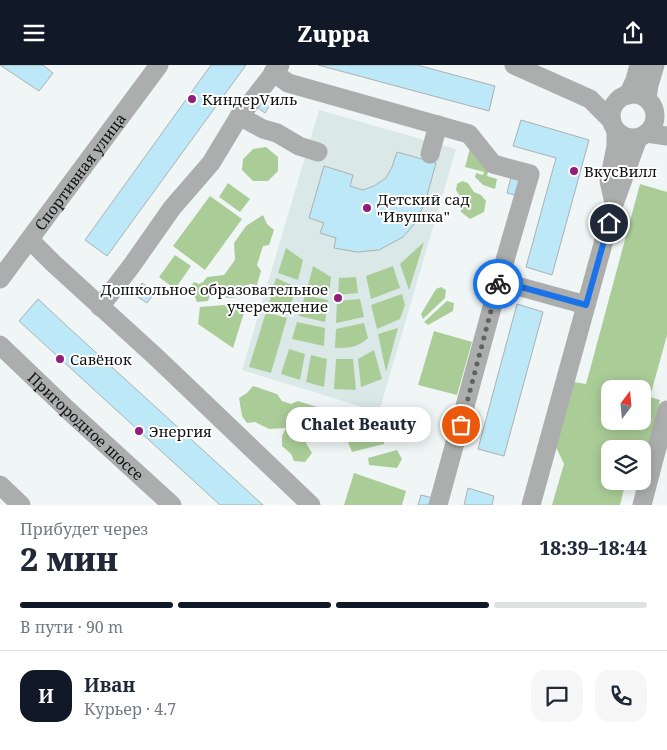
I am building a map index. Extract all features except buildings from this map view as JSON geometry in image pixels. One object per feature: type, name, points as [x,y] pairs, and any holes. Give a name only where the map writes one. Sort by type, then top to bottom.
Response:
[{"type":"street","name":"Спортивная улица","points":[[0,279],[159,65]]},
{"type":"street","points":[[514,65],[590,99],[624,136],[667,136]]},
{"type":"street","points":[[614,204],[609,181],[616,146],[612,111],[616,103],[624,97],[635,80],[639,65]]},
{"type":"street","points":[[647,99],[654,65]]},
{"type":"street","points":[[100,307],[172,208],[211,163],[239,116],[277,69],[288,83],[468,133],[493,164],[530,174],[438,505]]},
{"type":"street","points":[[531,505],[614,204],[643,136],[653,126],[661,122],[647,99],[638,95],[590,99]]},
{"type":"street","points":[[239,116],[263,129],[277,133],[299,146],[318,152]]},
{"type":"street","points":[[430,154],[438,125]]},
{"type":"street","points":[[30,239],[53,263],[94,299],[100,307],[311,505]]},
{"type":"street","points":[[499,281],[586,305]]},
{"type":"street","name":"Пригородное шоссе","points":[[0,345],[172,505]]},
{"type":"street","points":[[642,505],[665,430],[667,410]]},
{"type":"street","points":[[0,485],[21,505]]},
{"type":"shaded area","name":"Дошкольное образовательное учереждение","points":[[319,110],[456,149],[379,412],[242,370]]},
{"type":"green space","points":[[266,147],[278,157],[278,171],[268,181],[253,181],[242,170],[243,159],[253,149]]},
{"type":"green space","points":[[470,148],[489,168],[487,176],[497,179],[495,189],[483,185],[475,177],[476,173],[483,175],[484,172],[465,167]]},
{"type":"green space","points":[[462,181],[468,183],[474,192],[481,195],[486,201],[484,212],[470,219],[461,212],[460,196],[456,190],[457,184]]},
{"type":"green space","points":[[228,183],[250,199],[240,212],[219,197]]},
{"type":"green space","points":[[640,184],[667,192],[667,335],[651,393],[651,380],[601,380],[601,430],[651,430],[651,397],[660,400],[650,440],[601,440],[601,490],[624,490],[620,505],[552,505],[564,464],[555,445],[574,382],[586,384]]},
{"type":"green space","points":[[210,196],[242,219],[205,270],[173,246]]},
{"type":"green space","points":[[263,215],[267,224],[274,230],[269,245],[263,246],[257,265],[261,271],[257,285],[250,284],[241,289],[239,297],[227,298],[223,293],[210,295],[208,301],[197,302],[194,295],[188,290],[194,282],[199,284],[207,277],[224,275],[235,260],[234,243],[246,226]]},
{"type":"green space","points":[[424,242],[409,290],[400,264]]},
{"type":"green space","points":[[286,248],[303,260],[298,280],[278,273]]},
{"type":"green space","points":[[175,255],[191,266],[175,289],[159,277]]},
{"type":"green space","points":[[313,266],[331,277],[329,294],[307,290]]},
{"type":"green space","points":[[393,266],[400,288],[371,299],[366,276]]},
{"type":"green space","points":[[356,277],[358,293],[338,295],[339,278]]},
{"type":"green space","points":[[276,278],[296,287],[289,312],[268,306]]},
{"type":"green space","points":[[441,287],[446,290],[445,298],[423,319],[421,314],[436,289]]},
{"type":"green space","points":[[402,294],[405,305],[400,319],[377,329],[371,305]]},
{"type":"green space","points":[[305,295],[328,300],[325,322],[299,316]]},
{"type":"green space","points":[[360,299],[364,317],[336,323],[337,301]]},
{"type":"green space","points":[[447,301],[454,303],[453,311],[428,325],[424,322]]},
{"type":"green space","points":[[247,303],[233,348],[198,324],[200,307]]},
{"type":"green space","points":[[266,312],[287,318],[271,373],[249,367]]},
{"type":"green space","points":[[297,322],[325,328],[324,346],[292,339]]},
{"type":"green space","points":[[364,323],[368,338],[353,347],[335,348],[336,329]]},
{"type":"green space","points":[[398,328],[386,372],[378,334]]},
{"type":"green space","points":[[434,331],[472,342],[457,395],[418,385]]},
{"type":"green space","points":[[289,349],[305,354],[300,380],[281,374]]},
{"type":"green space","points":[[374,350],[382,379],[361,387],[358,359]]},
{"type":"green space","points":[[311,355],[327,359],[324,387],[306,382]]},
{"type":"green space","points":[[336,359],[353,359],[356,390],[334,389]]},
{"type":"green space","points":[[253,386],[277,394],[282,401],[291,404],[298,401],[317,407],[319,416],[314,425],[304,429],[310,433],[306,443],[312,453],[305,462],[294,461],[291,454],[282,446],[282,436],[286,428],[269,429],[255,422],[247,423],[242,416],[239,398]]},
{"type":"green space","points":[[358,429],[384,437],[384,444],[352,452],[347,440]]},
{"type":"green space","points":[[397,450],[402,459],[397,468],[369,465],[368,458]]},
{"type":"green space","points":[[354,473],[406,491],[402,505],[344,505]]},
{"type":"way so far","points":[[461,425],[498,284]]},
{"type":"place","name":"КиндерVиль","points":[[192,99]]},
{"type":"place","name":"ВкусВилл","points":[[574,171]]},
{"type":"place","name":"Детский сад \"Ивушка\"","points":[[367,208]]},
{"type":"place","name":"Дошкольное образовательное учереждение","points":[[338,298]]},
{"type":"place","name":"Савёнок","points":[[60,359]]},
{"type":"place","name":"Chalet Beauty","points":[[461,425]]},
{"type":"place","name":"Энергия","points":[[139,431]]},
{"type":"route","points":[[498,284],[499,281],[586,305],[609,223]]}]
